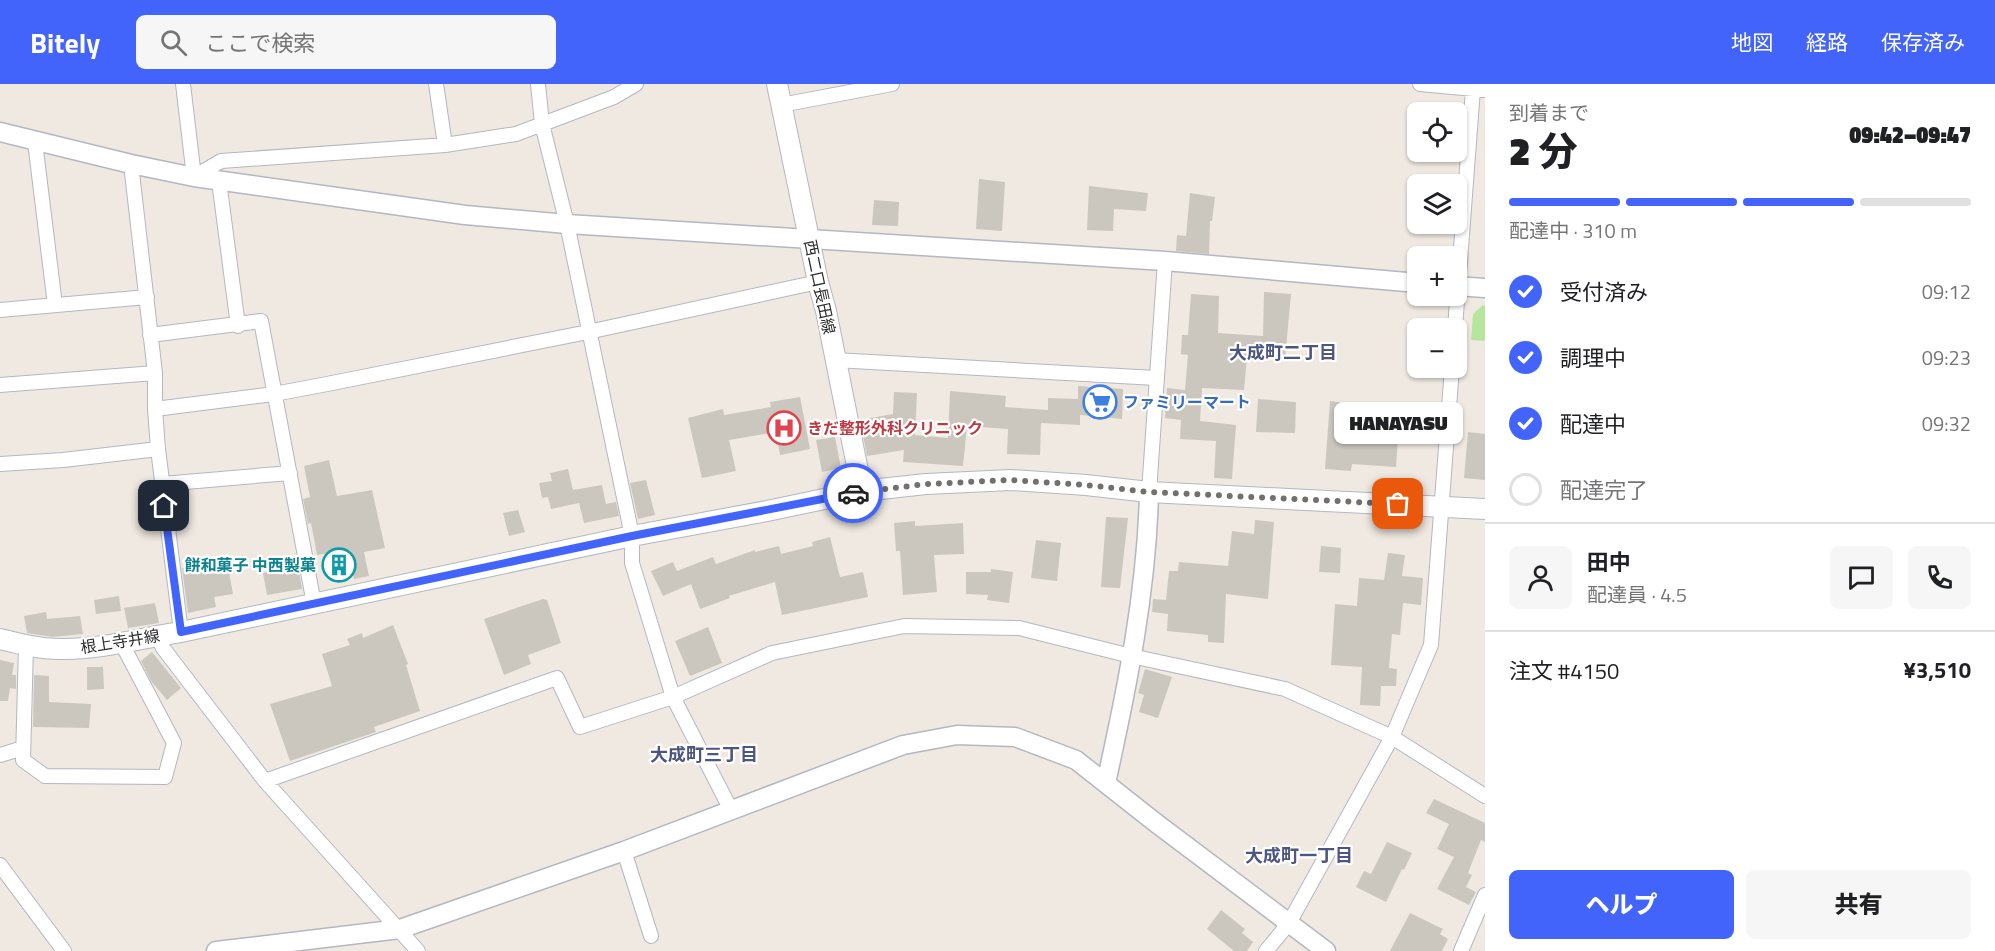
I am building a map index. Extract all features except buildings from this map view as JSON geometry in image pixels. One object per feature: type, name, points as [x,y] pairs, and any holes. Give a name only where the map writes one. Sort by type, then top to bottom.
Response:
[{"type":"main road","name":"西二口長田線","points":[[777,84],[862,491]]},
{"type":"main road","name":"根上寺井線","points":[[0,639],[26,645],[63,649],[181,632],[632,536],[862,491],[926,484],[1011,480],[1149,492],[1485,509]]},
{"type":"street","points":[[183,84],[194,177]]},
{"type":"street","points":[[436,84],[445,145]]},
{"type":"street","points":[[538,84],[542,124],[567,224],[632,536],[632,563],[674,697],[731,810]]},
{"type":"street","points":[[194,177],[221,161],[445,145],[516,134],[614,97],[636,84]]},
{"type":"street","points":[[781,105],[892,84]]},
{"type":"street","points":[[1420,84],[1471,88],[1460,246]]},
{"type":"street","points":[[0,132],[35,142],[194,177],[465,215],[567,224],[810,237],[1165,261],[1407,282]]},
{"type":"street","points":[[35,142],[56,305]]},
{"type":"street","points":[[131,164],[155,373],[158,449],[181,632]]},
{"type":"street","points":[[219,181],[238,326]]},
{"type":"street","points":[[1106,783],[1131,656],[1148,543],[1149,492],[1165,261]]},
{"type":"street","points":[[155,409],[274,394],[588,332],[818,282]]},
{"type":"street","points":[[1467,287],[1485,288]]},
{"type":"street","points":[[0,310],[147,297]]},
{"type":"street","points":[[150,335],[238,326],[261,321],[314,604]]},
{"type":"street","points":[[836,360],[1156,378]]},
{"type":"street","points":[[0,385],[155,373]]},
{"type":"street","points":[[1266,951],[1289,923],[1392,737],[1431,645],[1451,378]]},
{"type":"street","points":[[0,464],[63,460],[158,449]]},
{"type":"street","points":[[162,484],[290,473]]},
{"type":"street","points":[[265,781],[558,678],[580,727],[674,697],[772,653],[903,626],[1019,628],[1131,656],[1285,689],[1392,737],[1485,796]]},
{"type":"street","points":[[157,635],[163,648],[265,781],[418,951]]},
{"type":"street","points":[[26,645],[22,760],[45,776],[165,777],[174,743],[121,642]]},
{"type":"street","points":[[216,951],[400,929],[624,851],[903,745],[957,735],[1015,737],[1076,760],[1156,824],[1326,951]]},
{"type":"street","points":[[0,755],[23,748]]},
{"type":"street","points":[[624,851],[651,936]]},
{"type":"street","points":[[0,865],[64,951]]},
{"type":"street","points":[[1461,951],[1485,895]]},
{"type":"green space","points":[[1483,305],[1485,306],[1485,341],[1471,340],[1473,314]]},
{"type":"way so far","points":[[853,493],[926,484],[1011,480],[1149,492],[1398,504]]},
{"type":"place","name":"ファミリーマート","points":[[1100,402]]},
{"type":"place","name":"きだ整形外科クリニック","points":[[784,428]]},
{"type":"place","name":"HANAYASU","points":[[1398,504]]},
{"type":"place","name":"餅和菓子 中西製菓","points":[[339,565]]},
{"type":"district","name":"大成町二丁目","points":[[1283,352]]},
{"type":"district","name":"大成町三丁目","points":[[704,754]]},
{"type":"district","name":"大成町一丁目","points":[[1299,855]]},
{"type":"route","points":[[164,506],[181,632],[632,536],[853,493]]}]
